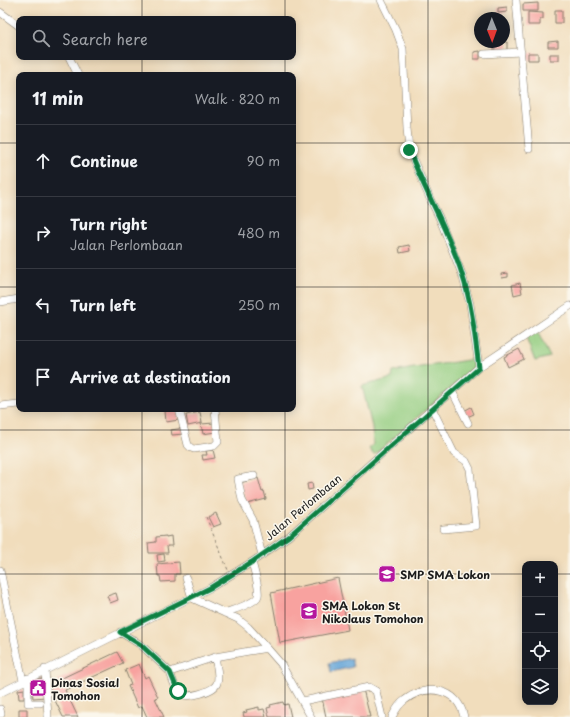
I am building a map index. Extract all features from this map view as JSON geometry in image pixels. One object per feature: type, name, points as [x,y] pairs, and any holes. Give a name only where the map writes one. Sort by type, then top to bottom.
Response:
[{"type":"street","points":[[381,0],[396,30],[403,49],[406,128],[409,150],[439,217],[462,274],[470,304],[479,368]]},
{"type":"street","points":[[516,0],[529,149]]},
{"type":"street","points":[[0,12],[16,24]]},
{"type":"street","points":[[484,54],[521,52]]},
{"type":"street","points":[[71,60],[77,72]]},
{"type":"street","points":[[0,302],[16,299]]},
{"type":"street","name":"Jalan Perlombaan","points":[[0,692],[192,598],[231,576],[252,562],[289,536],[479,368],[570,306]]},
{"type":"street","points":[[452,391],[468,423]]},
{"type":"street","points":[[0,406],[16,404]]},
{"type":"street","points":[[432,408],[454,453],[466,461],[470,468],[476,526],[443,529]]},
{"type":"street","points":[[180,412],[188,445],[194,449],[214,446],[218,442],[215,412]]},
{"type":"street","points":[[254,476],[238,479],[238,483],[242,500],[253,520],[262,555]]},
{"type":"street","points":[[225,613],[248,604],[258,597],[252,562]]},
{"type":"street","points":[[0,570],[25,679],[28,703],[40,703]]},
{"type":"street","points":[[186,578],[192,598],[238,619],[248,627],[267,648],[281,664],[311,717]]},
{"type":"street","points":[[120,632],[141,645],[170,672],[181,695],[193,696],[214,688],[217,683],[218,675],[215,657]]},
{"type":"street","points":[[170,672],[215,657],[267,648]]},
{"type":"street","points":[[45,670],[48,717]]},
{"type":"street","points":[[303,701],[369,687],[376,691],[382,717]]},
{"type":"street","points":[[392,717],[404,701],[412,696],[429,690],[438,690],[452,696],[459,705],[464,717]]},
{"type":"path","points":[[206,518],[231,576]]},
{"type":"green space","points":[[537,331],[550,357],[535,361],[526,338]]},
{"type":"green space","points":[[474,359],[476,366],[374,455],[369,449],[373,444],[372,427],[362,386],[392,378],[393,372]]},
{"type":"water","points":[[351,658],[353,667],[331,672],[329,663]]},
{"type":"building","points":[[538,3],[538,11],[523,11],[523,4]]},
{"type":"building","points":[[507,7],[507,12],[498,12],[498,8]]},
{"type":"building","points":[[555,10],[562,10],[562,23],[555,23]]},
{"type":"building","points":[[528,12],[543,13],[543,19],[540,19],[540,25],[528,25]]},
{"type":"building","points":[[558,41],[558,47],[548,47],[548,42]]},
{"type":"building","points":[[494,48],[507,48],[507,50],[494,51]]},
{"type":"building","points":[[480,51],[480,59],[474,59],[474,52]]},
{"type":"building","points":[[528,53],[538,53],[538,60],[528,60]]},
{"type":"building","points":[[550,54],[559,54],[559,60],[550,60]]},
{"type":"building","points":[[409,245],[410,251],[400,253],[399,247]]},
{"type":"building","points":[[508,273],[508,277],[502,278],[501,274]]},
{"type":"building","points":[[520,283],[522,293],[514,295],[512,285]]},
{"type":"building","points":[[519,349],[524,359],[508,367],[504,357]]},
{"type":"building","points":[[471,407],[474,414],[467,417],[464,411]]},
{"type":"building","points":[[165,412],[178,412],[179,420],[166,422]]},
{"type":"building","points":[[200,412],[202,423],[188,426],[186,415]]},
{"type":"building","points":[[214,423],[215,432],[203,434],[201,424]]},
{"type":"building","points":[[183,428],[184,434],[172,435],[171,430]]},
{"type":"building","points":[[213,450],[215,458],[203,460],[202,455],[207,455],[206,451]]},
{"type":"building","points":[[258,478],[262,492],[264,491],[266,499],[247,504],[240,483]]},
{"type":"building","points":[[312,483],[313,489],[308,490],[307,484]]},
{"type":"building","points":[[216,513],[221,524],[213,527],[208,517]]},
{"type":"building","points":[[171,536],[172,546],[167,546],[168,553],[149,553],[148,543],[156,542],[156,537]]},
{"type":"building","points":[[164,554],[165,561],[158,562],[157,555]]},
{"type":"building","points":[[179,562],[180,574],[175,574],[175,581],[161,582],[160,576],[158,576],[157,564]]},
{"type":"building","name":"SMA Lokon St Nikolaus Tomohon","points":[[338,578],[348,630],[280,643],[271,593]]},
{"type":"building","points":[[116,593],[118,600],[110,603],[107,596]]},
{"type":"building","points":[[117,652],[123,663],[65,690],[78,717],[63,717],[49,688],[59,683],[58,680]]},
{"type":"building","points":[[139,664],[145,678],[148,676],[158,697],[155,698],[164,717],[147,717],[142,706],[138,708],[128,686],[131,685],[125,670]]},
{"type":"building","name":"Dinas Sosial Tomohon","points":[[45,678],[46,697],[33,698],[31,679]]},
{"type":"building","points":[[24,689],[24,699],[19,699],[18,690]]},
{"type":"building","points":[[363,689],[370,717],[326,717],[322,698]]},
{"type":"building","points":[[283,702],[284,705],[288,704],[291,717],[269,717],[267,708],[271,707],[270,705]]},
{"type":"building","points":[[259,707],[259,710],[264,709],[266,717],[244,717],[243,713],[247,712],[246,710]]},
{"type":"building","points":[[19,709],[27,709],[27,717],[19,717]]},
{"type":"place","name":"SMP SMA Lokon","points":[[387,574]]},
{"type":"place","name":"SMA Lokon St Nikolaus Tomohon","points":[[309,611]]},
{"type":"place","name":"Dinas Sosial Tomohon","points":[[38,688]]},
{"type":"route","points":[[178,691],[170,672],[141,645],[120,632],[153,617],[228,578],[289,536],[479,368],[470,304],[462,274],[439,217],[409,150]]}]
